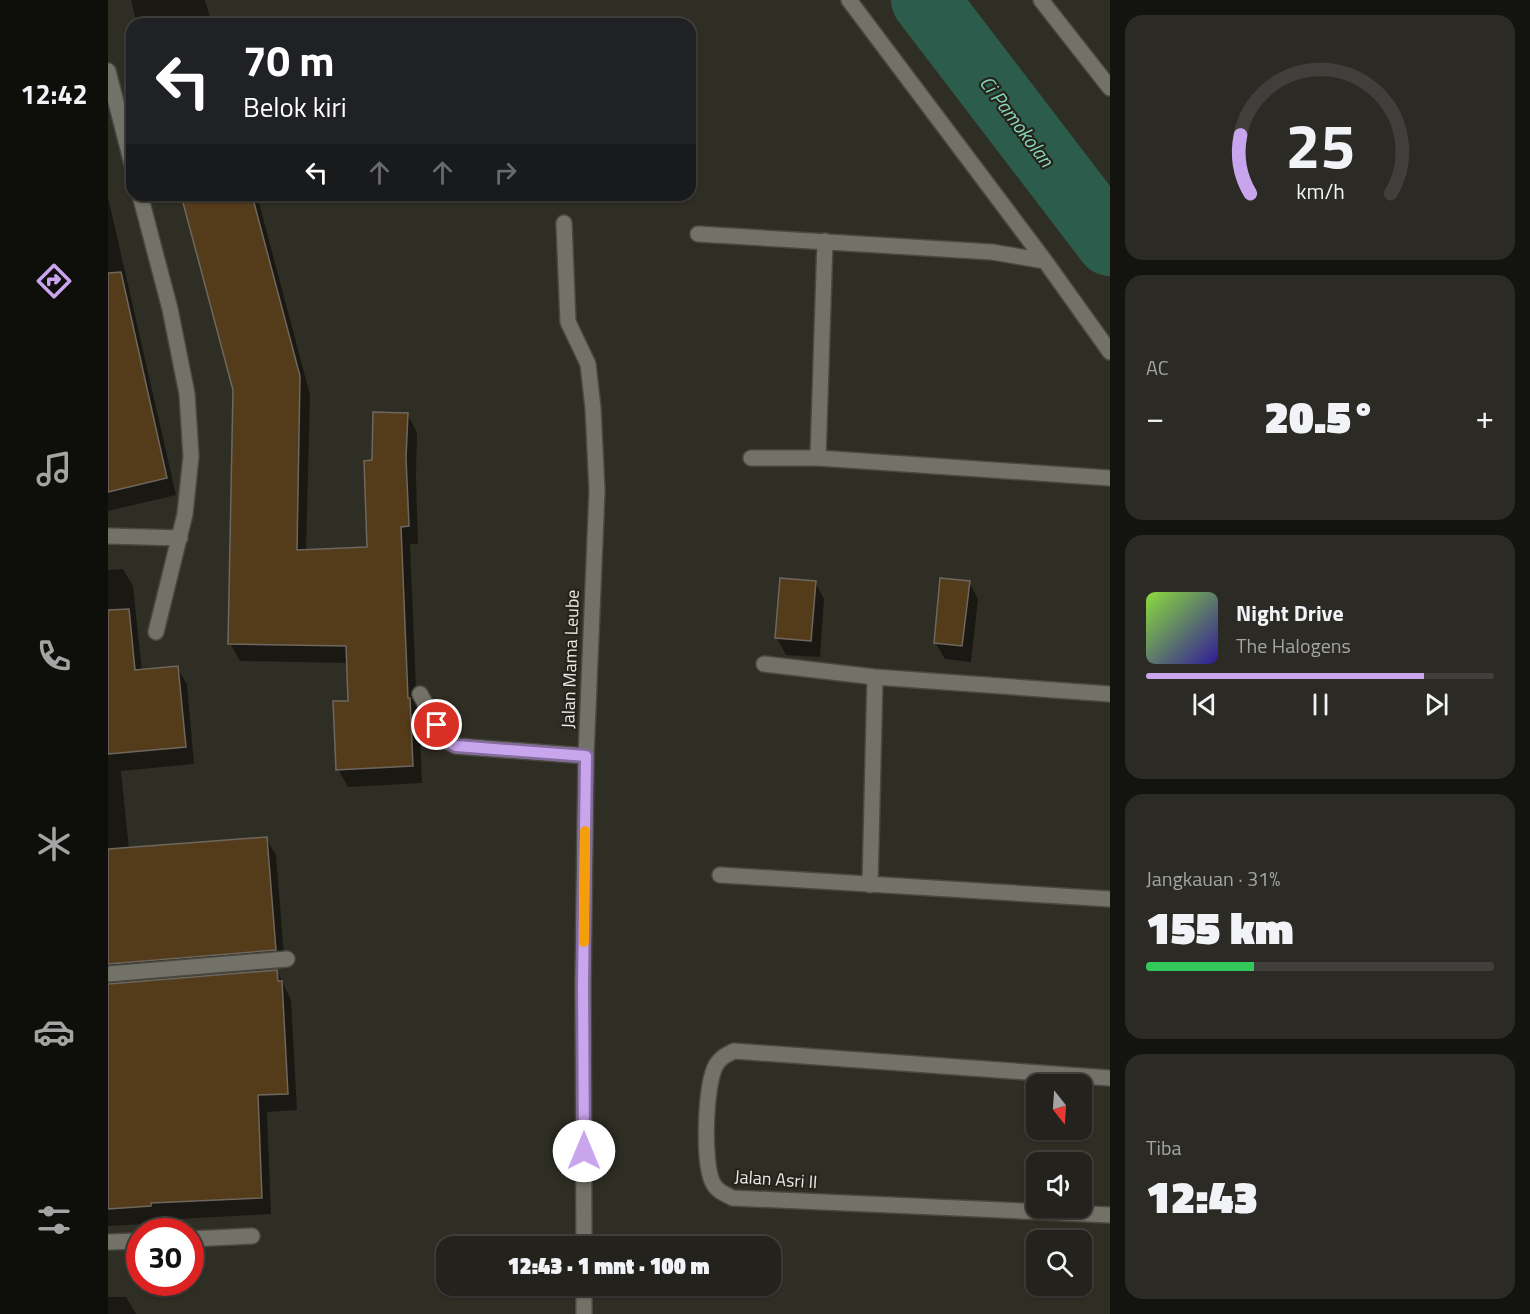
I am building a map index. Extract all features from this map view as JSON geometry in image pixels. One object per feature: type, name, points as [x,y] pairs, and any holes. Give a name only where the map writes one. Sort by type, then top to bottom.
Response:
[{"type":"street","points":[[849,0],[1045,261],[1110,352]]},
{"type":"street","points":[[1041,0],[1110,88]]},
{"type":"street","points":[[108,71],[126,141]]},
{"type":"street","points":[[142,201],[170,309],[187,394],[191,456],[185,514],[156,632]]},
{"type":"street","name":"Jalan Mama Leube","points":[[564,223],[568,322],[588,364],[593,408],[597,491],[586,756],[583,984],[584,1236]]},
{"type":"street","points":[[698,234],[992,252],[1045,261]]},
{"type":"street","points":[[818,458],[825,241]]},
{"type":"street","points":[[752,458],[818,458],[1110,478]]},
{"type":"street","points":[[108,536],[180,538]]},
{"type":"street","points":[[764,664],[875,677],[1110,694]]},
{"type":"street","points":[[870,885],[875,677]]},
{"type":"street","points":[[420,694],[446,741],[456,746],[586,756]]},
{"type":"street","points":[[720,875],[1110,899]]},
{"type":"street","points":[[108,974],[287,959]]},
{"type":"street","name":"Jalan Asri II","points":[[1110,1078],[734,1051],[721,1058],[714,1068],[708,1101],[706,1137],[712,1183],[721,1193],[734,1198],[1110,1215]]},
{"type":"street","points":[[204,1238],[252,1236]]},
{"type":"street","points":[[108,1242],[126,1241]]},
{"type":"street","points":[[584,1296],[584,1314]]},
{"type":"building","points":[[183,201],[254,201],[300,376],[297,550],[367,547],[364,461],[372,460],[373,412],[408,413],[406,458],[409,526],[401,527],[413,766],[336,770],[333,701],[348,701],[346,646],[228,644],[233,390]]},
{"type":"building","points":[[121,272],[167,478],[108,492],[108,273]]},
{"type":"building","points":[[780,578],[816,581],[811,641],[775,638]]},
{"type":"building","points":[[940,578],[970,581],[962,646],[934,643]]},
{"type":"building","points":[[129,609],[135,670],[178,666],[186,747],[108,754],[108,610]]},
{"type":"building","points":[[267,837],[276,950],[108,964],[108,849]]},
{"type":"building","points":[[277,970],[278,981],[282,981],[288,1094],[258,1095],[262,1198],[151,1203],[151,1206],[108,1209],[108,984]]},
{"type":"waterway","name":"Ci Pamokolan","points":[[925,0],[1110,242]]},
{"type":"slow traffic","points":[[584,942],[585,831]]},
{"type":"route","points":[[437,725],[446,741],[456,746],[586,756],[583,984],[584,1151]]}]
